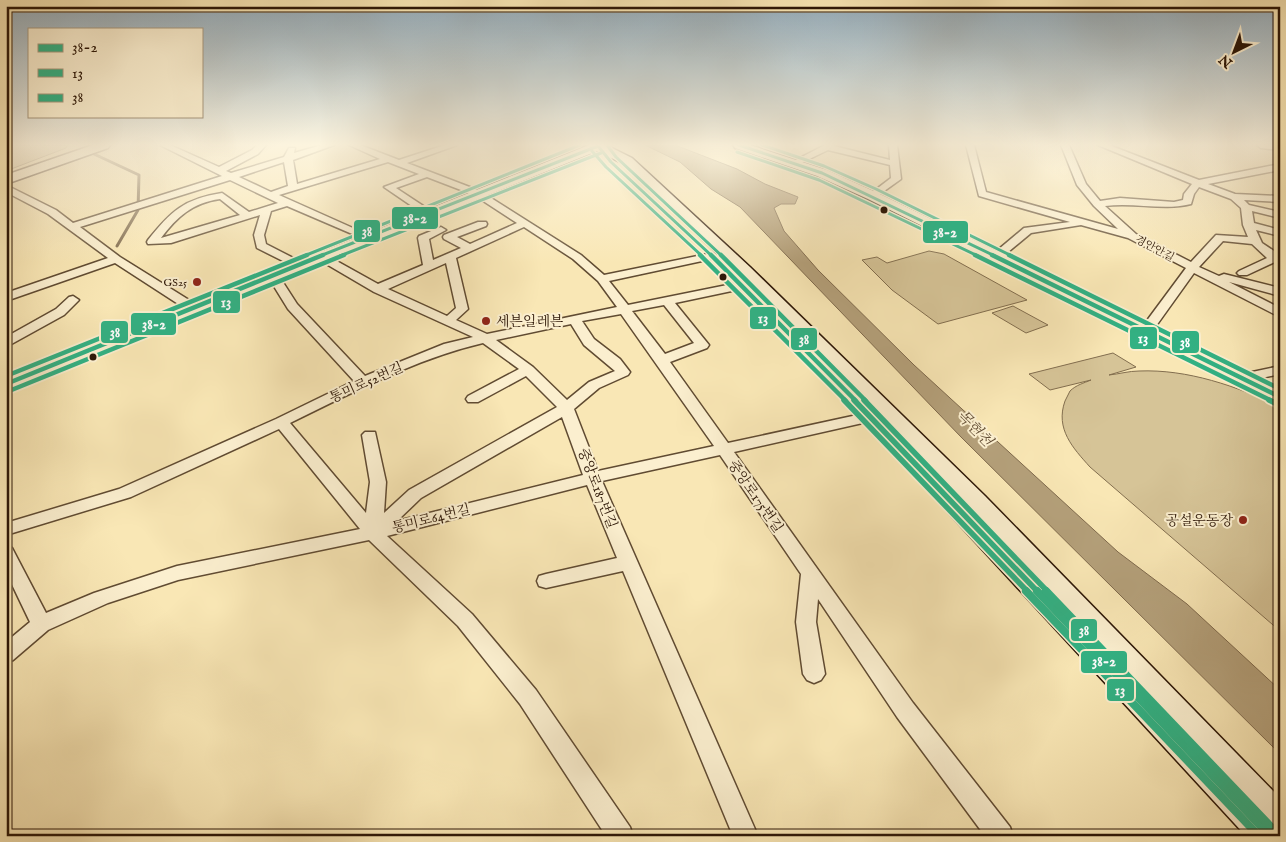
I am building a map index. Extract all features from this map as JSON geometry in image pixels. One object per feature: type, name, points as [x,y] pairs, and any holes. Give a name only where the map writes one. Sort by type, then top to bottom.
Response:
[{"type":"main road","points":[[6,384],[501,184]]},
{"type":"main road","points":[[635,184],[712,256],[872,417],[1270,836]]},
{"type":"main road","points":[[652,184],[779,305],[977,502],[1280,823]]},
{"type":"main road","points":[[846,184],[874,196],[997,256],[1280,397]]},
{"type":"street","points":[[73,226],[201,184]]},
{"type":"street","points":[[248,184],[368,237]]},
{"type":"street","points":[[270,195],[306,184]]},
{"type":"street","points":[[399,184],[389,188],[429,213]]},
{"type":"street","name":"중앙로175번길","points":[[453,184],[477,194],[526,223],[577,257],[602,279],[662,360],[904,710],[1001,836]]},
{"type":"street","points":[[874,196],[889,184]]},
{"type":"street","points":[[980,184],[982,194],[1132,236]]},
{"type":"street","name":"경안안길","points":[[1082,184],[1097,204],[1132,236],[1280,314]]},
{"type":"street","points":[[1097,204],[1120,201],[1174,205],[1188,202],[1189,194],[1196,184]]},
{"type":"street","points":[[1200,184],[1234,197],[1280,199]]},
{"type":"street","points":[[6,188],[52,212],[116,258],[192,308]]},
{"type":"street","points":[[248,216],[222,196],[206,198],[183,206],[152,242],[167,241],[266,211],[287,203]]},
{"type":"street","points":[[1234,197],[1246,207],[1280,215]]},
{"type":"street","points":[[1246,207],[1248,225],[1258,245]]},
{"type":"street","points":[[266,211],[259,235],[261,246],[299,265]]},
{"type":"street","points":[[997,256],[1028,230],[1044,211]]},
{"type":"street","points":[[378,289],[526,223]]},
{"type":"street","points":[[1028,230],[1086,223]]},
{"type":"street","points":[[470,248],[448,237],[482,224]]},
{"type":"street","points":[[1248,225],[1280,233]]},
{"type":"street","points":[[429,266],[423,238],[441,230]]},
{"type":"street","points":[[1146,330],[1192,268],[1220,237],[1258,245],[1278,257]]},
{"type":"street","name":"중앙로187번길","points":[[320,256],[378,289],[485,338],[528,370],[566,408],[592,478],[746,836]]},
{"type":"street","points":[[602,279],[712,256]]},
{"type":"street","points":[[448,321],[462,309],[450,257]]},
{"type":"street","points":[[1242,273],[1278,257]]},
{"type":"street","points":[[6,297],[116,258]]},
{"type":"street","points":[[1192,268],[1280,292]]},
{"type":"street","points":[[273,275],[292,306],[362,382]]},
{"type":"street","name":"통미로52번길","points":[[6,528],[125,493],[281,422],[362,382],[450,347],[574,319],[742,286]]},
{"type":"street","points":[[6,343],[60,312],[73,300]]},
{"type":"street","points":[[662,360],[702,345],[666,300]]},
{"type":"street","points":[[373,533],[415,494],[566,408],[594,385],[623,372],[615,362],[589,342],[574,319]]},
{"type":"street","points":[[473,399],[528,370]]},
{"type":"street","points":[[1242,378],[1280,370]]},
{"type":"street","name":"통미로64번길","points":[[6,654],[41,624],[101,598],[177,573],[373,533],[592,478],[872,417]]},
{"type":"street","points":[[281,422],[373,533],[465,620],[528,697],[621,836]]},
{"type":"street","points":[[370,435],[378,482],[373,533]]},
{"type":"street","points":[[6,553],[41,624]]},
{"type":"street","points":[[546,581],[628,563]]},
{"type":"street","points":[[810,574],[806,622],[814,674]]},
{"type":"shaded area","points":[[929,251],[944,254],[1027,300],[938,324],[892,290],[862,260],[877,257],[887,263]]},
{"type":"shaded area","points":[[1013,306],[1048,325],[1026,333],[992,313]]},
{"type":"shaded area","points":[[1113,353],[1136,367],[1109,375],[1135,371],[1157,371],[1193,376],[1247,392],[1280,407],[1280,631],[1090,467],[1078,453],[1064,429],[1063,411],[1070,391],[1091,380],[1050,390],[1029,374]]},
{"type":"water","name":"목현천","points":[[706,184],[766,184],[798,197],[795,204],[781,204],[774,208],[784,231],[818,270],[914,365],[1118,552],[1187,604],[1280,690],[1280,754],[961,437],[740,207]]},
{"type":"waterway","points":[[117,246],[138,210],[139,184]]},
{"type":"transit line","name":"38","points":[[6,376],[482,184]]},
{"type":"transit line","name":"38-2","points":[[6,384],[501,184]]},
{"type":"transit line","name":"13","points":[[9,391],[522,184]]},
{"type":"transit line","name":"13","points":[[625,184],[707,261],[866,422],[1259,836]]},
{"type":"transit line","name":"38-2","points":[[635,184],[712,256],[871,417],[1270,836]]},
{"type":"transit line","name":"38","points":[[645,184],[717,251],[876,412],[1275,831]]},
{"type":"transit line","name":"13","points":[[829,184],[1277,404]]},
{"type":"transit line","name":"38-2","points":[[847,184],[1280,397]]},
{"type":"transit line","name":"38","points":[[865,184],[1280,389]]},
{"type":"place","name":"GS25","points":[[197,282]]},
{"type":"place","name":"세븐일레븐","points":[[486,321]]},
{"type":"place","name":"공설운동장","points":[[1243,520]]}]
